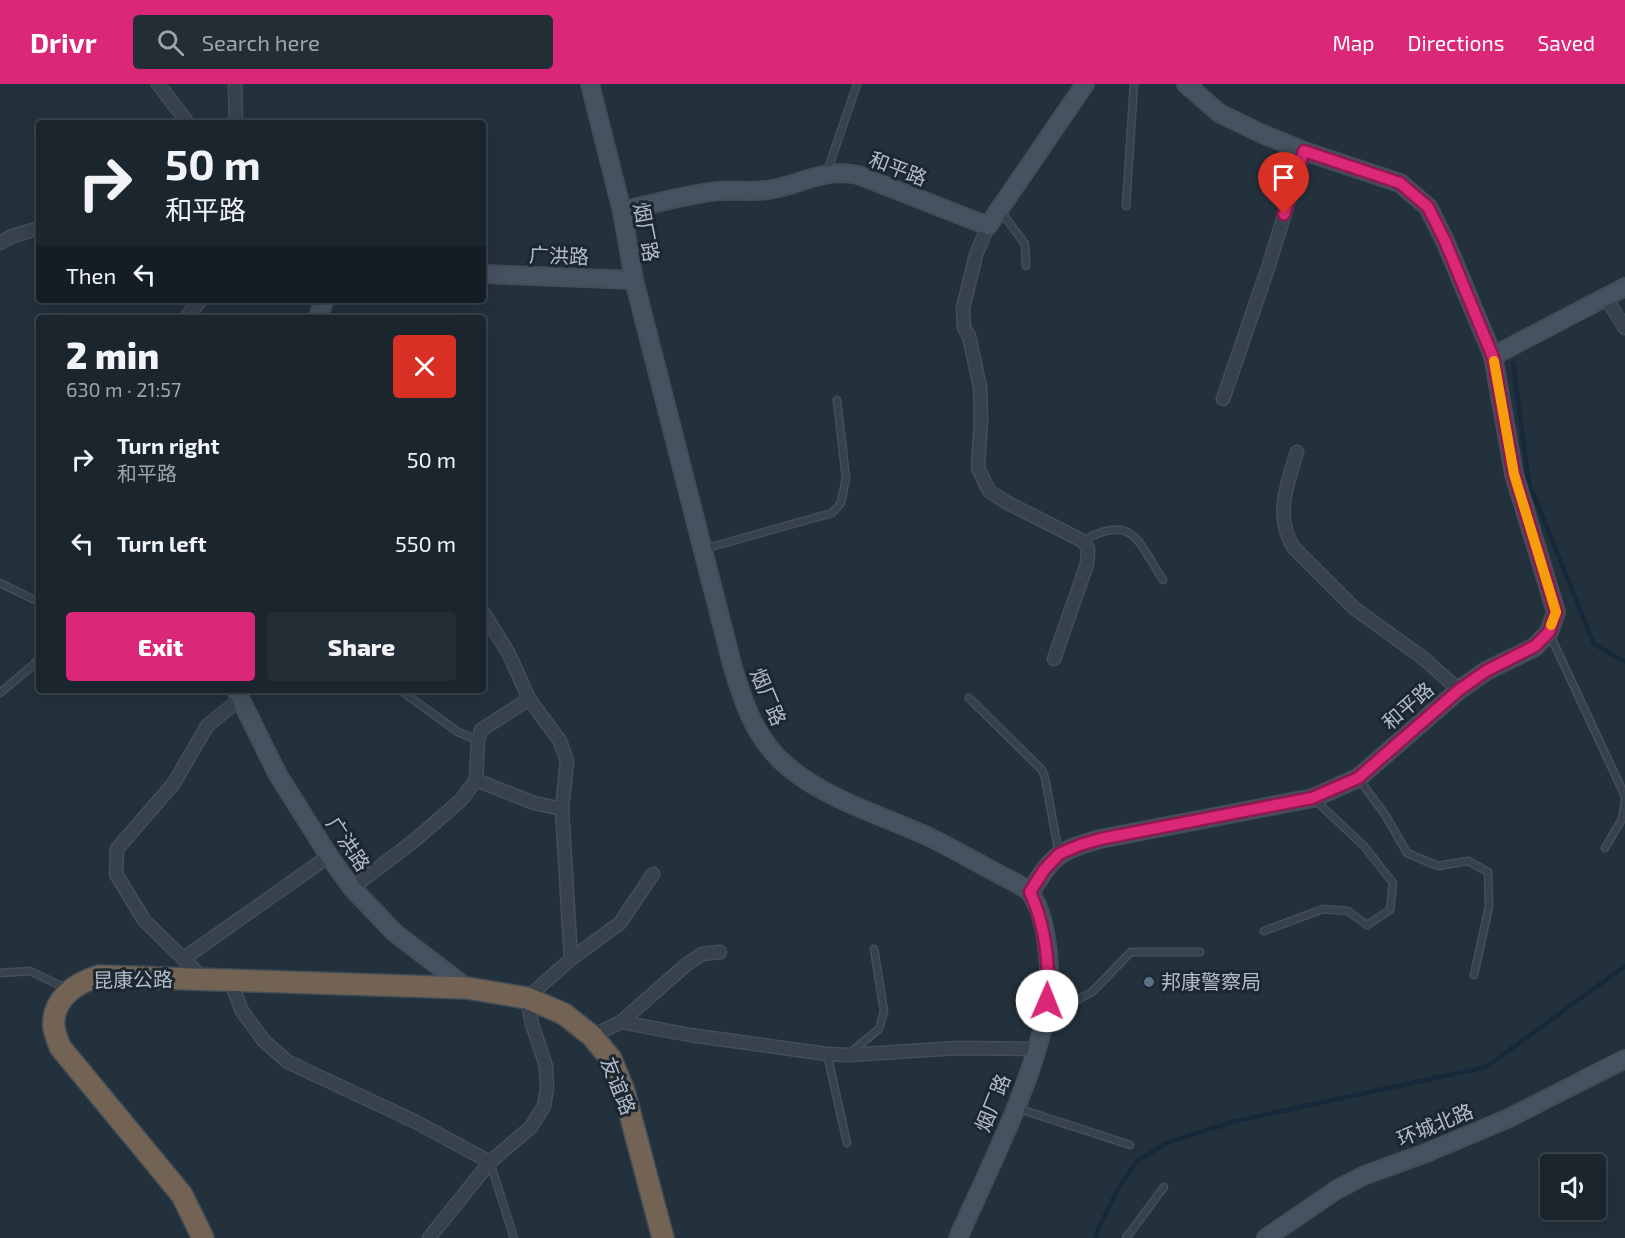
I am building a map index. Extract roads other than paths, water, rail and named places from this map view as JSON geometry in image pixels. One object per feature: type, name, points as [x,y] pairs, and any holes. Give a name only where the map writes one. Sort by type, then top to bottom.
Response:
[{"type":"highway","name":"昆康公路","points":[[203,1238],[182,1196],[60,1047],[54,1028],[55,1012],[68,990],[82,981],[99,976],[466,988]]},
{"type":"highway","name":"友谊路","points":[[466,988],[527,998],[564,1014],[592,1036],[611,1059],[624,1091],[663,1238]]},
{"type":"street","points":[[158,84],[186,120]]},
{"type":"street","points":[[235,84],[236,120]]},
{"type":"street","name":"烟厂路","points":[[590,84],[622,211],[634,280],[732,664],[745,706],[762,740],[786,765],[813,785],[929,837],[1030,892],[1040,913],[1045,937],[1048,985],[1046,1017],[1016,1108],[958,1238]]},
{"type":"street","points":[[1054,659],[1087,564],[1088,549],[1083,541],[989,491],[980,477],[978,468],[981,420],[980,387],[969,336],[964,328],[963,308],[976,255],[988,226],[1085,84]]},
{"type":"street","points":[[1186,84],[1219,113],[1304,151],[1400,183],[1428,207],[1445,241],[1493,357],[1514,474],[1556,612],[1549,632]]},
{"type":"street","points":[[1222,399],[1268,268],[1304,151]]},
{"type":"street","name":"和平路","points":[[622,211],[685,196],[718,191],[770,189],[827,173],[843,172],[858,175],[988,226]]},
{"type":"street","points":[[0,243],[10,237],[36,229]]},
{"type":"street","name":"广洪路","points":[[486,274],[634,280]]},
{"type":"street","points":[[1493,357],[1625,287]]},
{"type":"street","points":[[1606,298],[1625,328]]},
{"type":"street","points":[[188,315],[198,303]]},
{"type":"street","points":[[1298,452],[1284,502],[1283,524],[1286,537],[1294,548],[1354,608],[1423,658],[1459,690]]},
{"type":"street","points":[[486,617],[509,654],[529,699],[560,741],[567,761],[562,809],[571,959]]},
{"type":"street","name":"和平路","points":[[1030,892],[1044,870],[1059,854],[1100,839],[1312,798],[1358,778],[1459,690],[1486,671],[1535,646],[1549,632]]},
{"type":"street","points":[[204,980],[144,920],[116,874],[117,849],[174,783],[207,726],[238,695]]},
{"type":"street","name":"广洪路","points":[[238,695],[278,775],[352,888],[395,933],[466,988]]},
{"type":"street","points":[[352,888],[415,840],[461,800],[476,780],[478,740],[481,730],[529,699]]},
{"type":"street","points":[[476,780],[534,803],[562,809]]},
{"type":"street","points":[[183,959],[329,856]]},
{"type":"street","points":[[429,1238],[490,1162],[531,1127],[544,1106],[547,1089],[546,1066],[532,1024],[527,998],[571,959],[620,924],[653,874]]},
{"type":"street","points":[[592,1036],[621,1022],[687,964],[702,954],[720,952]]},
{"type":"street","points":[[230,980],[242,1011],[264,1041],[288,1062],[417,1122],[490,1162]]},
{"type":"street","points":[[621,1022],[690,1035],[827,1054],[848,1055],[958,1048],[1036,1049]]},
{"type":"street","name":"环城北路","points":[[1266,1238],[1336,1190],[1365,1175],[1426,1153],[1509,1118],[1625,1059]]},
{"type":"lane","points":[[827,173],[857,84]]},
{"type":"lane","points":[[1126,206],[1134,84]]},
{"type":"lane","points":[[999,209],[1025,244],[1026,266]]},
{"type":"lane","points":[[704,549],[832,513],[841,502],[846,478],[837,400]]},
{"type":"lane","points":[[1083,541],[1101,531],[1124,530],[1132,534],[1163,580]]},
{"type":"lane","points":[[0,583],[36,601]]},
{"type":"lane","points":[[1549,632],[1625,798],[1622,819],[1605,848]]},
{"type":"lane","points":[[0,693],[36,661]]},
{"type":"lane","points":[[404,693],[458,732],[478,740]]},
{"type":"lane","points":[[969,698],[1042,770],[1059,854]]},
{"type":"lane","points":[[1358,778],[1386,816],[1407,854],[1438,866],[1468,861],[1488,872],[1489,906],[1474,975]]},
{"type":"lane","points":[[1264,931],[1323,909],[1348,911],[1367,925],[1390,910],[1394,883],[1364,846],[1312,798]]},
{"type":"lane","points":[[848,1055],[879,1029],[884,1011],[874,949]]},
{"type":"lane","points":[[1046,1017],[1092,992],[1131,952],[1200,952]]},
{"type":"lane","points":[[0,973],[30,971],[68,990]]},
{"type":"lane","points":[[827,1054],[847,1143]]},
{"type":"lane","points":[[1016,1108],[1130,1145]]},
{"type":"lane","points":[[490,1162],[514,1238]]},
{"type":"lane","points":[[1126,1238],[1164,1187]]},
{"type":"waterway","points":[[1513,363],[1529,483],[1594,644],[1625,662]]},
{"type":"waterway","points":[[1096,1238],[1117,1191],[1136,1162],[1166,1143],[1236,1121],[1486,1067],[1625,966]]},
{"type":"place","name":"邦康警察局","points":[[1149,982]]}]
